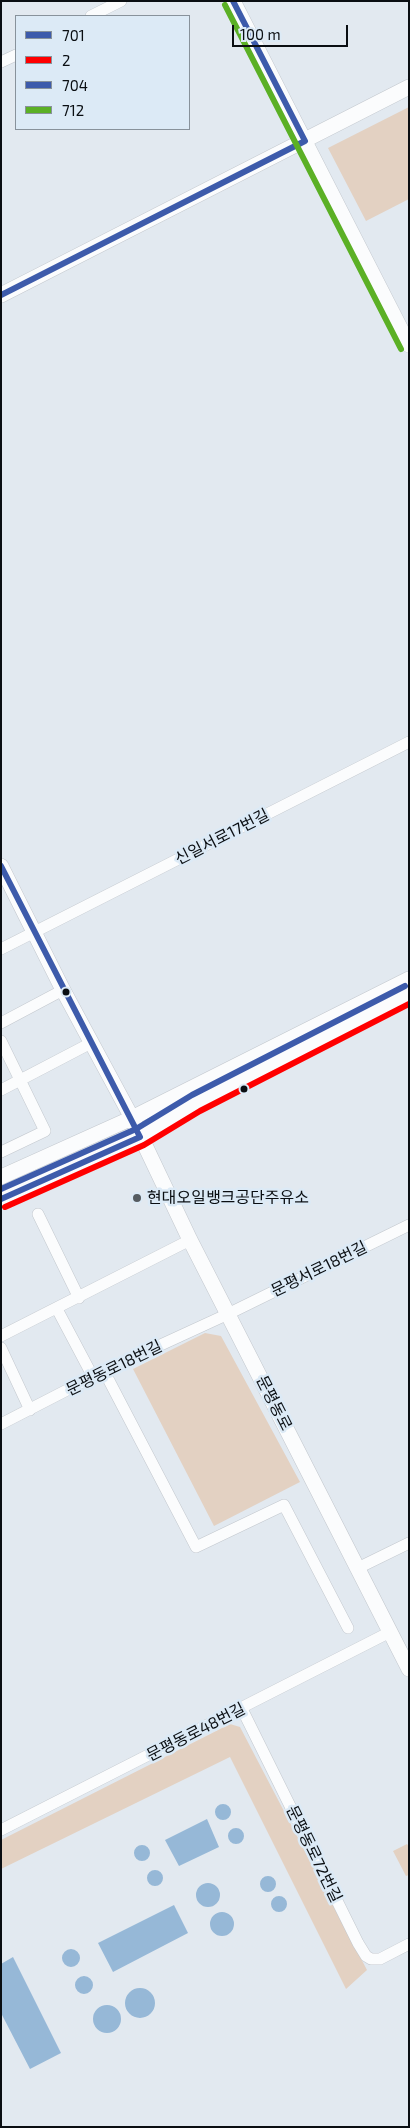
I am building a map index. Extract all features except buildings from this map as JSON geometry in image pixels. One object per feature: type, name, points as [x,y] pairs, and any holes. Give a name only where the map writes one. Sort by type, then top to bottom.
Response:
[{"type":"main road","points":[[233,1],[409,346]]},
{"type":"main road","points":[[1,295],[409,87]]},
{"type":"main road","name":"문평동로","points":[[1,866],[63,990],[132,1118],[190,1240],[409,1669]]},
{"type":"main road","points":[[1,1178],[132,1118],[409,978]]},
{"type":"main road","points":[[1,1199],[140,1137],[196,1103],[409,994]]},
{"type":"street","points":[[93,15],[121,1]]},
{"type":"street","points":[[1,62],[15,55]]},
{"type":"street","name":"신일서로17번길","points":[[1,949],[409,742]]},
{"type":"street","points":[[1,1023],[63,990]]},
{"type":"street","points":[[1,1041],[45,1131],[1,1152]]},
{"type":"street","points":[[1,1090],[91,1043]]},
{"type":"street","points":[[38,1214],[78,1298]]},
{"type":"street","name":"문평서로18번길","points":[[228,1314],[409,1225]]},
{"type":"street","points":[[1,1336],[190,1240]]},
{"type":"street","points":[[57,1309],[93,1377]]},
{"type":"street","name":"문평동로18번길","points":[[1,1424],[104,1371],[228,1314]]},
{"type":"street","points":[[1,1348],[30,1410]]},
{"type":"street","points":[[104,1371],[196,1547],[284,1505],[348,1628]]},
{"type":"street","points":[[358,1568],[409,1543]]},
{"type":"street","name":"문평동로48번길","points":[[1,1830],[390,1632]]},
{"type":"street","name":"문평동로72번길","points":[[242,1708],[358,1944],[366,1956],[371,1959],[380,1960],[409,1944]]},
{"type":"shaded area","points":[[409,107],[409,199],[366,221],[328,148]]},
{"type":"shaded area","points":[[205,1333],[221,1336],[300,1482],[214,1526],[133,1369]]},
{"type":"shaded area","points":[[230,1724],[240,1727],[367,1970],[346,1989],[230,1757],[1,1869],[1,1840]]},
{"type":"shaded area","points":[[407,1844],[409,1847],[409,1875],[406,1876],[393,1851]]},
{"type":"water","points":[[223,1804],[229,1806],[231,1812],[229,1818],[223,1820],[217,1818],[215,1812],[217,1806]]},
{"type":"water","points":[[207,1819],[219,1847],[179,1866],[165,1840]]},
{"type":"water","points":[[236,1828],[242,1830],[244,1836],[242,1842],[236,1844],[230,1842],[228,1836],[230,1830]]},
{"type":"water","points":[[142,1845],[150,1853],[142,1861],[134,1853]]},
{"type":"water","points":[[155,1870],[163,1878],[155,1886],[147,1878]]},
{"type":"water","points":[[268,1876],[276,1884],[268,1892],[260,1884]]},
{"type":"water","points":[[208,1883],[216,1887],[220,1895],[216,1903],[208,1907],[200,1903],[196,1895],[200,1887]]},
{"type":"water","points":[[279,1896],[287,1904],[279,1912],[271,1904]]},
{"type":"water","points":[[174,1905],[188,1933],[113,1972],[98,1943]]},
{"type":"water","points":[[222,1912],[230,1916],[234,1924],[230,1932],[222,1936],[214,1932],[210,1924],[214,1916]]},
{"type":"water","points":[[71,1949],[77,1952],[80,1958],[77,1964],[71,1967],[65,1964],[62,1958],[65,1952]]},
{"type":"water","points":[[13,1957],[61,2053],[30,2069],[1,2013],[1,1964]]},
{"type":"water","points":[[84,1976],[90,1979],[93,1985],[90,1991],[84,1994],[78,1991],[75,1985],[78,1979]]},
{"type":"water","points":[[140,1988],[150,1993],[155,2003],[150,2013],[140,2018],[130,2013],[125,2003],[130,1993]]},
{"type":"water","points":[[107,2005],[117,2009],[121,2019],[117,2029],[107,2033],[97,2029],[93,2019],[97,2009]]},
{"type":"transit line","name":"701","points":[[233,1],[305,141]]},
{"type":"transit line","name":"712","points":[[225,5],[401,349]]},
{"type":"transit line","name":"701","points":[[1,295],[305,141]]},
{"type":"transit line","name":"701","points":[[1,866],[140,1137],[1,1199]]},
{"type":"transit line","name":"704","points":[[1,1189],[136,1129],[192,1095],[405,986]]},
{"type":"transit line","name":"2","points":[[5,1207],[144,1145],[200,1111],[409,1004]]},
{"type":"place","name":"현대오일뱅크공단주유소","points":[[137,1198]]}]
